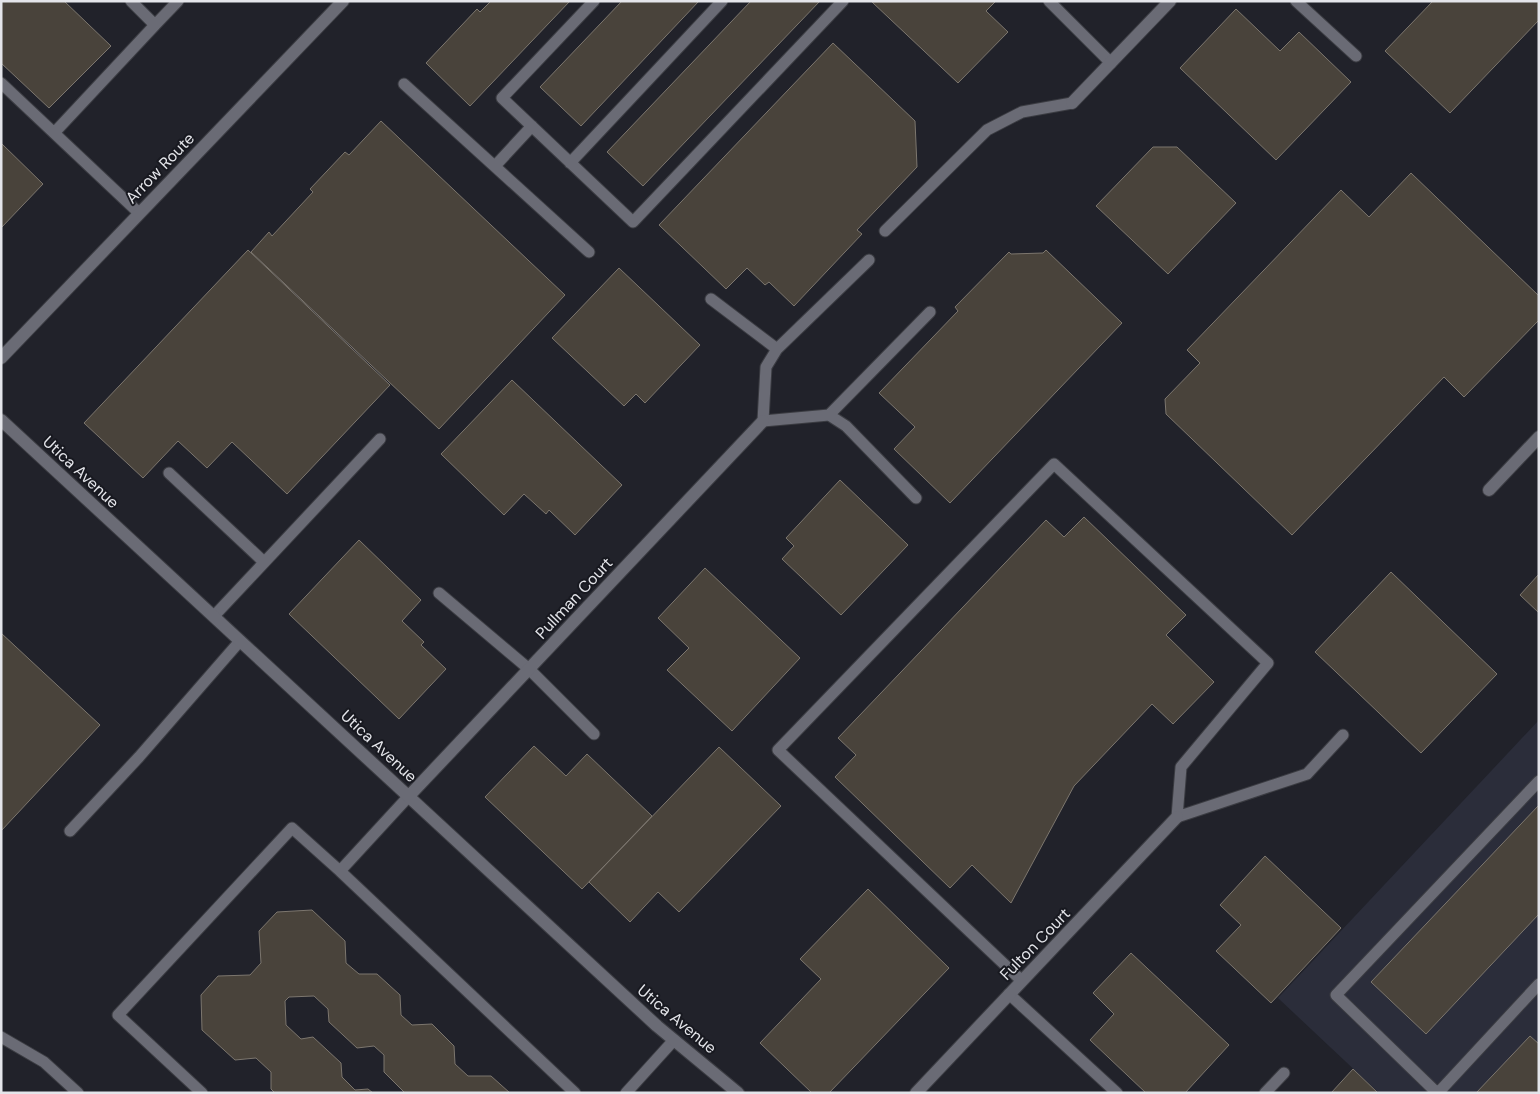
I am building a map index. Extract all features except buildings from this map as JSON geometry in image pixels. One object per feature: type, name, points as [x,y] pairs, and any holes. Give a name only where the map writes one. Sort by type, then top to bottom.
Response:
[{"type":"street","name":"Arrow Route","points":[[1,358],[343,1]]},
{"type":"street","points":[[1072,103],[1170,1]]},
{"type":"street","name":"Utica Avenue","points":[[1,420],[674,1040],[738,1093]]},
{"type":"street","name":"Pullman Court","points":[[409,796],[763,421]]},
{"type":"street","points":[[1489,490],[1539,437]]},
{"type":"street","name":"Fulton Court","points":[[916,1093],[1177,817]]},
{"type":"lane","points":[[131,1],[155,25]]},
{"type":"lane","points":[[54,133],[178,1]]},
{"type":"lane","points":[[594,1],[502,98],[633,222],[843,1]]},
{"type":"lane","points":[[570,163],[722,1]]},
{"type":"lane","points":[[1049,1],[1111,63]]},
{"type":"lane","points":[[1296,1],[1356,56]]},
{"type":"lane","points":[[1,83],[139,213]]},
{"type":"lane","points":[[404,84],[589,252]]},
{"type":"lane","points":[[885,231],[987,130],[1022,112],[1072,103]]},
{"type":"lane","points":[[494,166],[532,126]]},
{"type":"lane","points":[[869,260],[776,349],[766,367],[763,421],[829,415],[846,426],[916,498]]},
{"type":"lane","points":[[711,299],[776,349]]},
{"type":"lane","points":[[829,415],[930,312]]},
{"type":"lane","points":[[214,616],[380,439]]},
{"type":"lane","points":[[1022,981],[778,750],[1054,464],[1268,662],[1181,767],[1177,817],[1307,774],[1342,735]]},
{"type":"lane","points":[[169,473],[264,562]]},
{"type":"lane","points":[[439,593],[529,669],[594,734]]},
{"type":"lane","points":[[70,831],[139,757],[240,641]]},
{"type":"lane","points":[[1539,781],[1336,995],[1437,1093],[1539,984]]},
{"type":"lane","points":[[340,872],[409,796]]},
{"type":"lane","points":[[202,1093],[118,1015],[292,828],[575,1093]]},
{"type":"lane","points":[[1009,994],[1117,1093]]},
{"type":"lane","points":[[1,1038],[44,1062],[78,1093]]},
{"type":"lane","points":[[626,1093],[674,1040]]},
{"type":"lane","points":[[1265,1093],[1284,1073]]},
{"type":"shaded area","points":[[1539,720],[1539,1093],[1379,1093],[1278,998]]}]
